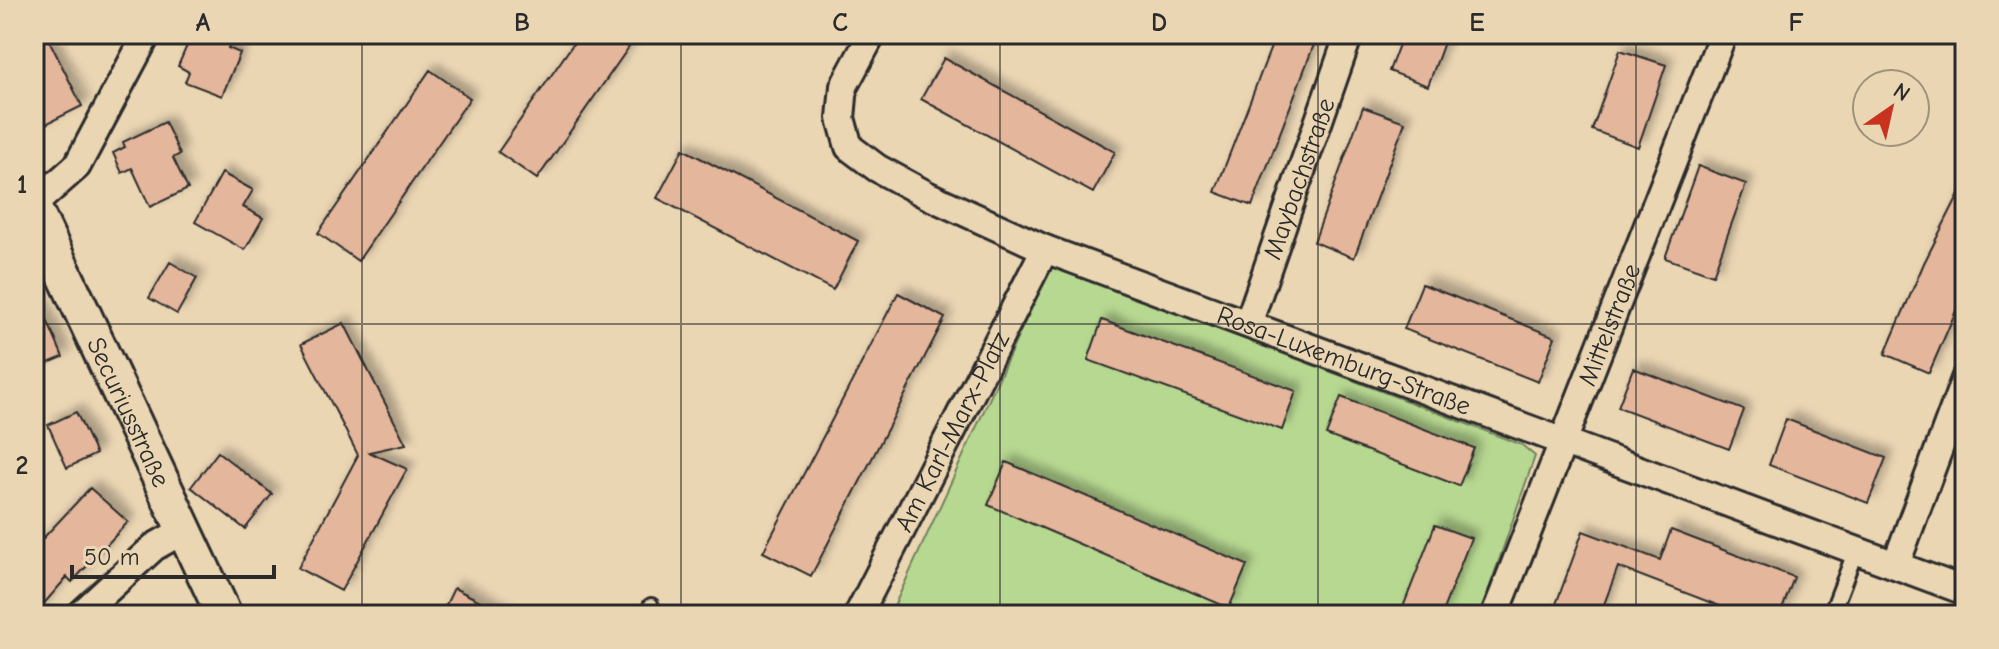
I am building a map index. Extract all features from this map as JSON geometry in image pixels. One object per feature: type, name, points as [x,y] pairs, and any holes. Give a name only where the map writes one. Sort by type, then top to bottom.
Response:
[{"type":"street","points":[[34,206],[77,166],[147,34]]},
{"type":"street","name":"Rosa-Luxemburg-Straße","points":[[872,34],[844,86],[841,118],[849,147],[877,168],[927,195],[1045,249],[1965,591]]},
{"type":"street","name":"Maybachstraße","points":[[1248,324],[1349,34]]},
{"type":"street","name":"Mittelstraße","points":[[1495,615],[1723,34]]},
{"type":"street","name":"Securiusstraße","points":[[34,206],[224,615]]},
{"type":"street","name":"Am Karl-Marx-Platz","points":[[858,615],[1045,249]]},
{"type":"street","points":[[1896,564],[1965,379]]},
{"type":"street","points":[[80,615],[154,547],[184,530]]},
{"type":"lane","points":[[1831,615],[1856,550]]},
{"type":"green space","points":[[1051,265],[1522,445],[1535,456],[1480,615],[890,615]]},
{"type":"building","points":[[34,34],[46,34],[82,106],[40,127],[34,115]]},
{"type":"building","points":[[192,34],[234,34],[228,48],[240,53],[222,96],[185,82],[189,72],[178,66]]},
{"type":"building","points":[[580,34],[638,34],[537,179],[498,152]]},
{"type":"building","points":[[1276,34],[1318,34],[1252,206],[1215,192]]},
{"type":"building","points":[[1403,34],[1447,34],[1428,86],[1389,71]]},
{"type":"building","points":[[1620,50],[1666,65],[1638,147],[1592,130]]},
{"type":"building","points":[[944,58],[1115,152],[1093,193],[921,99]]},
{"type":"building","points":[[430,70],[470,98],[358,261],[318,233]]},
{"type":"building","points":[[1363,107],[1405,122],[1354,258],[1314,242]]},
{"type":"building","points":[[165,122],[180,154],[173,158],[188,189],[150,207],[132,168],[122,173],[113,153],[125,147],[123,142]]},
{"type":"building","points":[[683,149],[858,241],[833,290],[657,198]]},
{"type":"building","points":[[1698,166],[1746,184],[1713,275],[1665,258]]},
{"type":"building","points":[[222,173],[253,190],[243,207],[263,218],[245,250],[195,222]]},
{"type":"building","points":[[1965,182],[1965,290],[1929,373],[1885,354],[1924,263]]},
{"type":"building","points":[[170,262],[197,278],[177,314],[149,298]]},
{"type":"building","points":[[1422,284],[1555,337],[1538,382],[1404,329]]},
{"type":"building","points":[[34,290],[63,357],[34,369]]},
{"type":"building","points":[[898,293],[945,318],[811,576],[763,552]]},
{"type":"building","points":[[1102,320],[1296,391],[1282,430],[1088,360]]},
{"type":"building","points":[[344,323],[406,444],[369,452],[407,469],[341,591],[298,568],[358,455],[301,344]]},
{"type":"building","points":[[1633,368],[1744,410],[1729,449],[1618,407]]},
{"type":"building","points":[[1341,397],[1474,448],[1459,486],[1326,435]]},
{"type":"building","points":[[76,412],[96,454],[67,468],[48,425]]},
{"type":"building","points":[[1786,419],[1886,458],[1868,503],[1769,465]]},
{"type":"building","points":[[218,452],[272,494],[245,529],[191,487]]},
{"type":"building","points":[[1006,462],[1247,565],[1229,608],[988,505]]},
{"type":"building","points":[[90,488],[128,522],[72,582],[67,577],[34,615],[34,548]]},
{"type":"building","points":[[1435,525],[1471,538],[1441,615],[1400,615]]},
{"type":"building","points":[[1671,530],[1794,577],[1780,615],[1743,615],[1618,567],[1600,615],[1552,615],[1583,531],[1660,560]]},
{"type":"building","points":[[454,588],[508,615],[441,615]]}]
